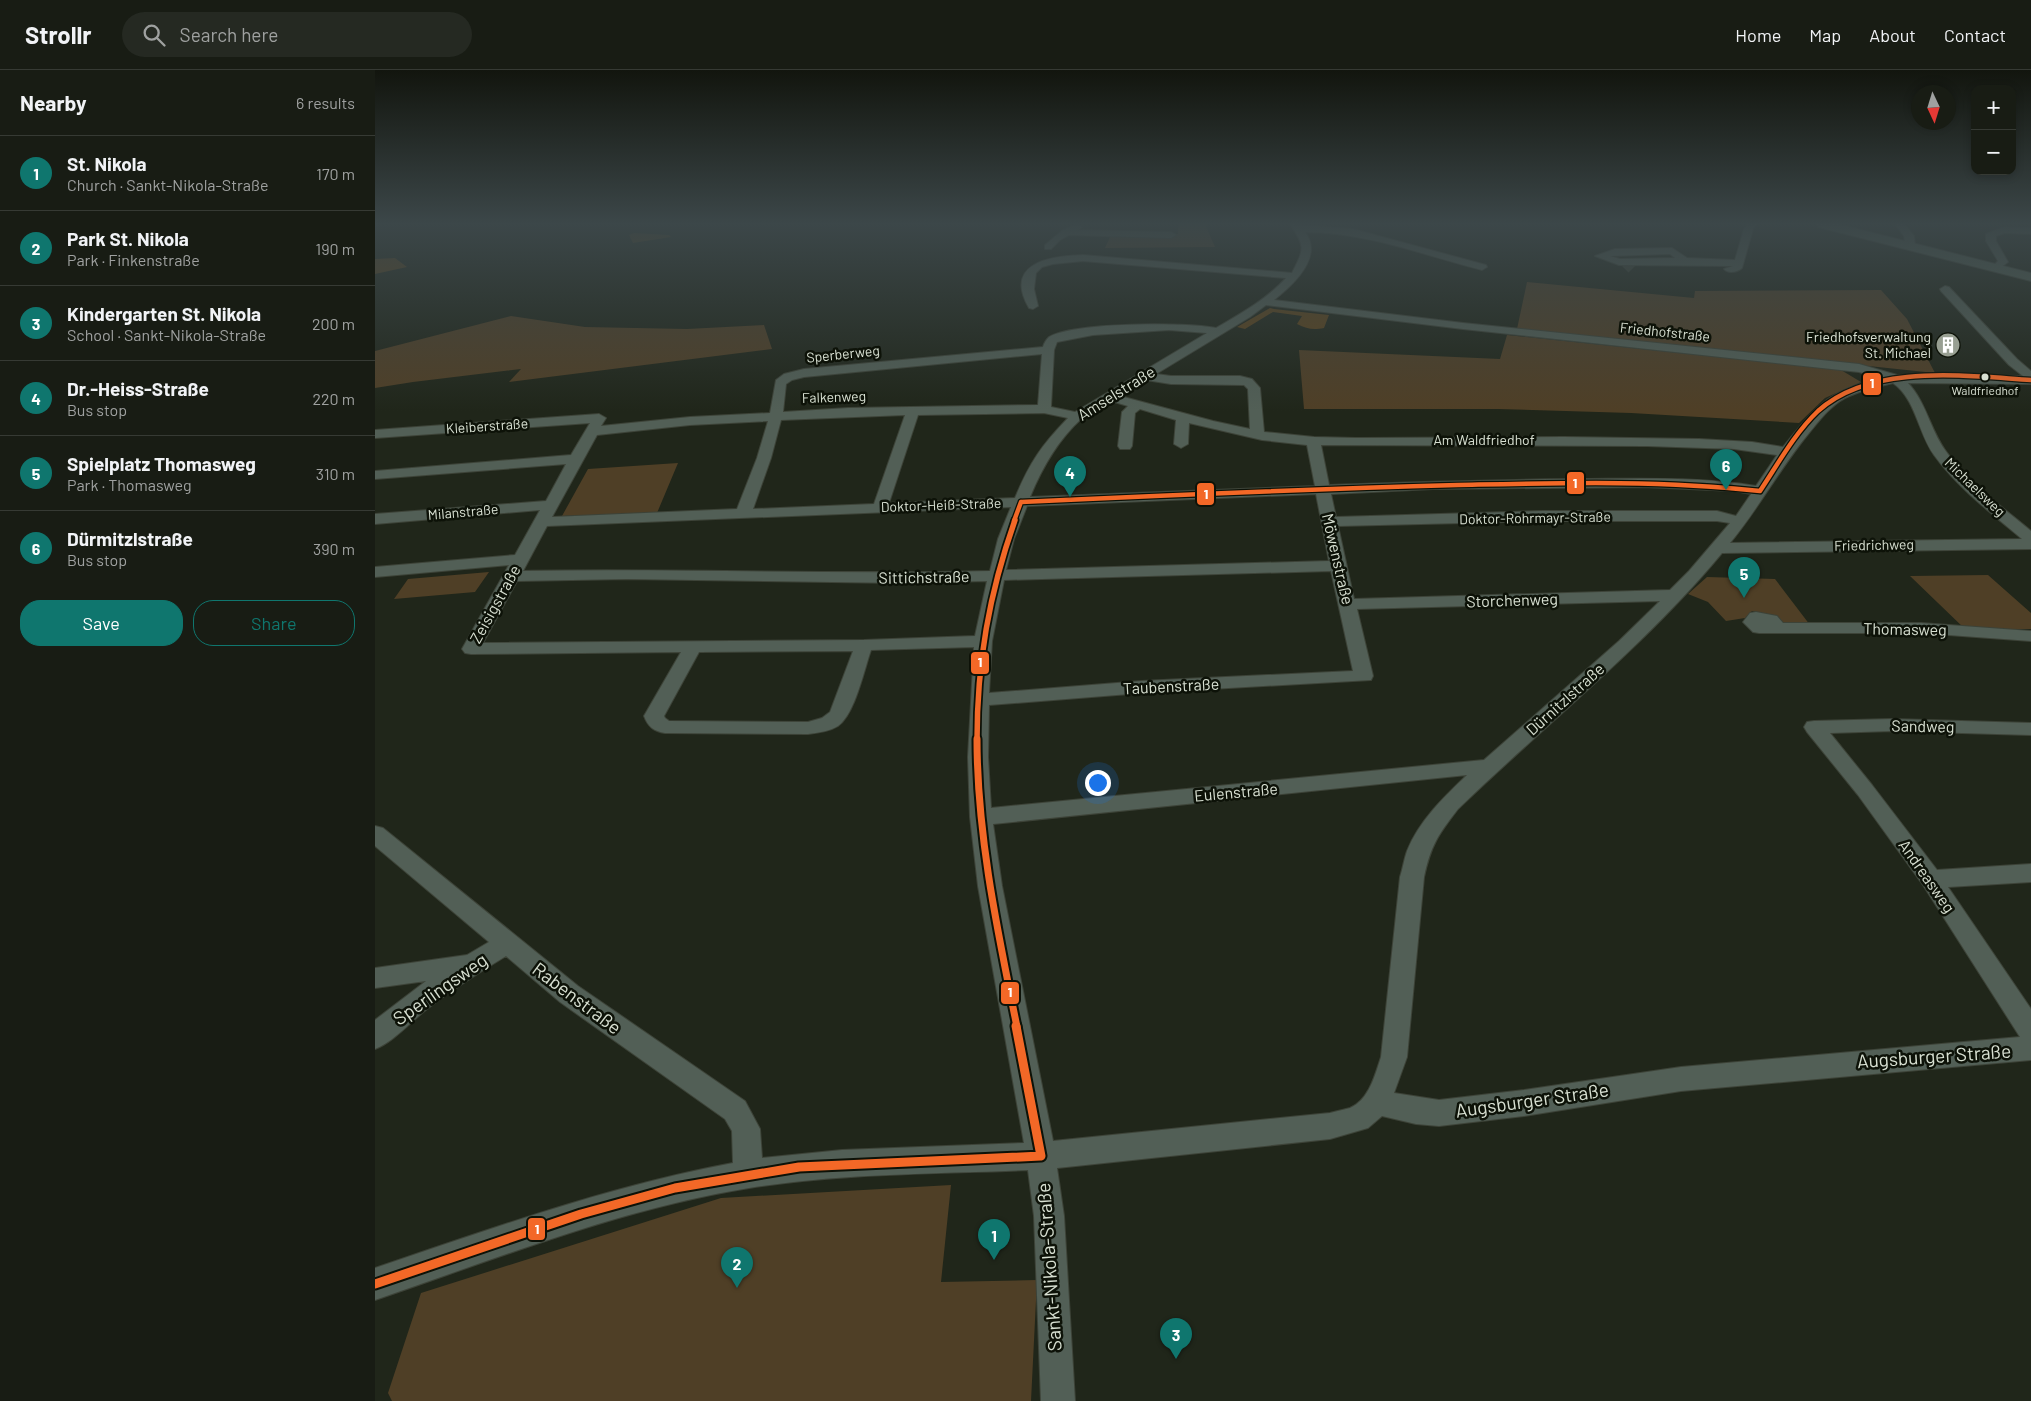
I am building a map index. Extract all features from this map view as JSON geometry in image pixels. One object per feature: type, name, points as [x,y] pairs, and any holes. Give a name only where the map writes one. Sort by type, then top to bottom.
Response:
[{"type":"street","points":[[1028,286],[1028,292],[1033,306]]},
{"type":"street","name":"Amselstraße","points":[[1041,1156],[990,886],[981,817],[978,757],[979,700],[983,641],[997,575],[1007,540],[1033,472],[1048,448],[1077,416],[1267,301],[1284,286]]},
{"type":"street","points":[[1945,289],[2013,362],[2031,378]]},
{"type":"street","name":"Friedhofstraße","points":[[1267,301],[1470,327],[1859,368],[1881,373],[1894,379],[2031,378]]},
{"type":"street","points":[[1044,409],[1048,350],[1053,340],[1074,334],[1167,327],[1217,332]]},
{"type":"street","name":"Sperberweg","points":[[743,514],[764,458],[776,415],[780,383],[787,376],[1048,350]]},
{"type":"street","points":[[1143,376],[1171,380],[1233,380],[1248,382],[1254,388],[1257,434]]},
{"type":"street","name":"Dürnitzlstraße","points":[[1375,1102],[1386,1082],[1394,1057],[1408,904],[1418,851],[1432,827],[1445,811],[1490,766],[1625,645],[1676,595],[1740,521],[1786,452],[1817,414],[1830,402],[1855,390],[1894,379]]},
{"type":"street","name":"Michaelsweg","points":[[1894,379],[1905,386],[1912,396],[1939,451],[1961,476],[2031,540]]},
{"type":"street","name":"Am Waldfriedhof","points":[[1108,396],[1183,419],[1257,434],[1313,441],[1557,440],[1710,444],[1773,449],[1786,452]]},
{"type":"street","points":[[1125,446],[1129,412],[1137,404]]},
{"type":"street","name":"Falkenweg","points":[[596,425],[776,415],[913,411],[1044,409],[1077,416]]},
{"type":"street","points":[[881,508],[913,411]]},
{"type":"street","points":[[1181,444],[1183,419]]},
{"type":"street","name":"Kleiberstraße","points":[[375,434],[596,425]]},
{"type":"street","name":"Zeisigstraße","points":[[596,425],[510,576],[471,649],[693,648],[983,641]]},
{"type":"street","name":"Möwenstraße","points":[[1313,441],[1338,566],[1364,676]]},
{"type":"street","points":[[375,475],[576,459]]},
{"type":"street","name":"Doktor-Heiß-Straße","points":[[542,522],[1433,485],[1643,483],[1735,487],[1760,491]]},
{"type":"street","name":"Milanstraße","points":[[375,519],[550,505]]},
{"type":"street","name":"Doktor-Rohrmayr-Straße","points":[[1329,522],[1543,516],[1717,516],[1740,521]]},
{"type":"street","name":"Friedrichweg","points":[[1717,548],[2031,544]]},
{"type":"street","points":[[375,572],[520,559]]},
{"type":"street","name":"Sittichstraße","points":[[510,576],[627,574],[900,578],[1338,566]]},
{"type":"street","name":"Storchenweg","points":[[1348,604],[1676,595]]},
{"type":"street","name":"Thomasweg","points":[[1778,628],[1921,628],[2031,636]]},
{"type":"street","points":[[693,648],[654,716],[656,722],[665,727],[808,728],[825,725],[833,721],[839,714],[864,645]]},
{"type":"street","name":"Taubenstraße","points":[[979,700],[1142,687],[1364,676]]},
{"type":"street","name":"Sandweg","points":[[1815,727],[1892,726],[2031,729]]},
{"type":"street","name":"Andreasweg","points":[[1815,727],[1865,790],[1931,879],[2031,1031]]},
{"type":"street","name":"Eulenstraße","points":[[981,817],[1490,766]]},
{"type":"street","name":"Rabenstraße","points":[[375,834],[569,994],[735,1110],[746,1129],[748,1174]]},
{"type":"street","points":[[1931,879],[2031,874]]},
{"type":"street","name":"Sperlingsweg","points":[[375,1037],[421,999],[472,964],[507,944]]},
{"type":"street","points":[[375,978],[472,964]]},
{"type":"street","name":"Augsburger Straße","points":[[1375,1102],[1415,1112],[1439,1113],[1524,1103],[1681,1079],[2031,1048]]},
{"type":"street","points":[[375,1284],[581,1214],[675,1188],[748,1174],[833,1164],[1041,1156],[1330,1126],[1358,1119],[1375,1102]]},
{"type":"street","name":"Sankt-Nikola-Straße","points":[[1041,1156],[1049,1216],[1055,1374],[1058,1401]]},
{"type":"shaded area","points":[[1526,286],[1570,286],[1694,298],[1695,291],[1881,290],[1907,319],[1935,373],[1517,329]]},
{"type":"shaded area","points":[[1270,308],[1329,315],[1324,328],[1320,329],[1310,329],[1297,324],[1302,316],[1273,312],[1245,329],[1237,327]]},
{"type":"shaded area","points":[[511,316],[585,327],[687,329],[764,325],[772,349],[509,382],[521,369],[375,388],[375,351]]},
{"type":"shaded area","points":[[1507,335],[1841,370],[1861,382],[1825,398],[1799,423],[1631,413],[1498,409],[1304,409],[1299,350],[1500,359]]},
{"type":"shaded area","points":[[678,463],[657,513],[562,516],[588,469]]},
{"type":"shaded area","points":[[489,572],[475,592],[394,599],[408,579]]},
{"type":"shaded area","points":[[1988,575],[2031,613],[2031,629],[1965,629],[1910,576]]},
{"type":"shaded area","points":[[1707,577],[1775,579],[1810,625],[1782,625],[1775,617],[1752,611],[1745,618],[1726,621],[1708,602],[1688,594]]},
{"type":"shaded area","points":[[951,1185],[941,1282],[1037,1280],[1031,1401],[392,1401],[388,1393],[421,1293],[721,1198]]},
{"type":"transit line","name":"1","points":[[1760,491],[1791,443],[1809,421],[1830,402],[1851,390],[1901,378],[1927,376],[2031,380]]},
{"type":"transit line","name":"1","points":[[1021,502],[1417,486],[1581,483],[1689,484],[1760,491]]},
{"type":"transit line","name":"1","points":[[1021,502],[996,576],[986,621],[980,664],[977,750],[979,793],[989,878],[1041,1156]]},
{"type":"transit line","name":"1","points":[[375,1284],[581,1214],[675,1188],[799,1167],[1041,1156]]},
{"type":"place","name":"Friedhofsverwaltung St. Michael","points":[[1948,345]]},
{"type":"place","name":"Waldfriedhof","points":[[1985,377]]},
{"type":"place","name":"Dürmitzlstraße","points":[[1726,490]]},
{"type":"place","name":"Dr.-Heiss-Straße","points":[[1070,497]]},
{"type":"place","name":"Spielplatz Thomasweg","points":[[1744,598]]},
{"type":"place","name":"St. Nikola","points":[[994,1260]]},
{"type":"place","name":"Park St. Nikola","points":[[737,1288]]},
{"type":"place","name":"Kindergarten St. Nikola","points":[[1176,1359]]}]
